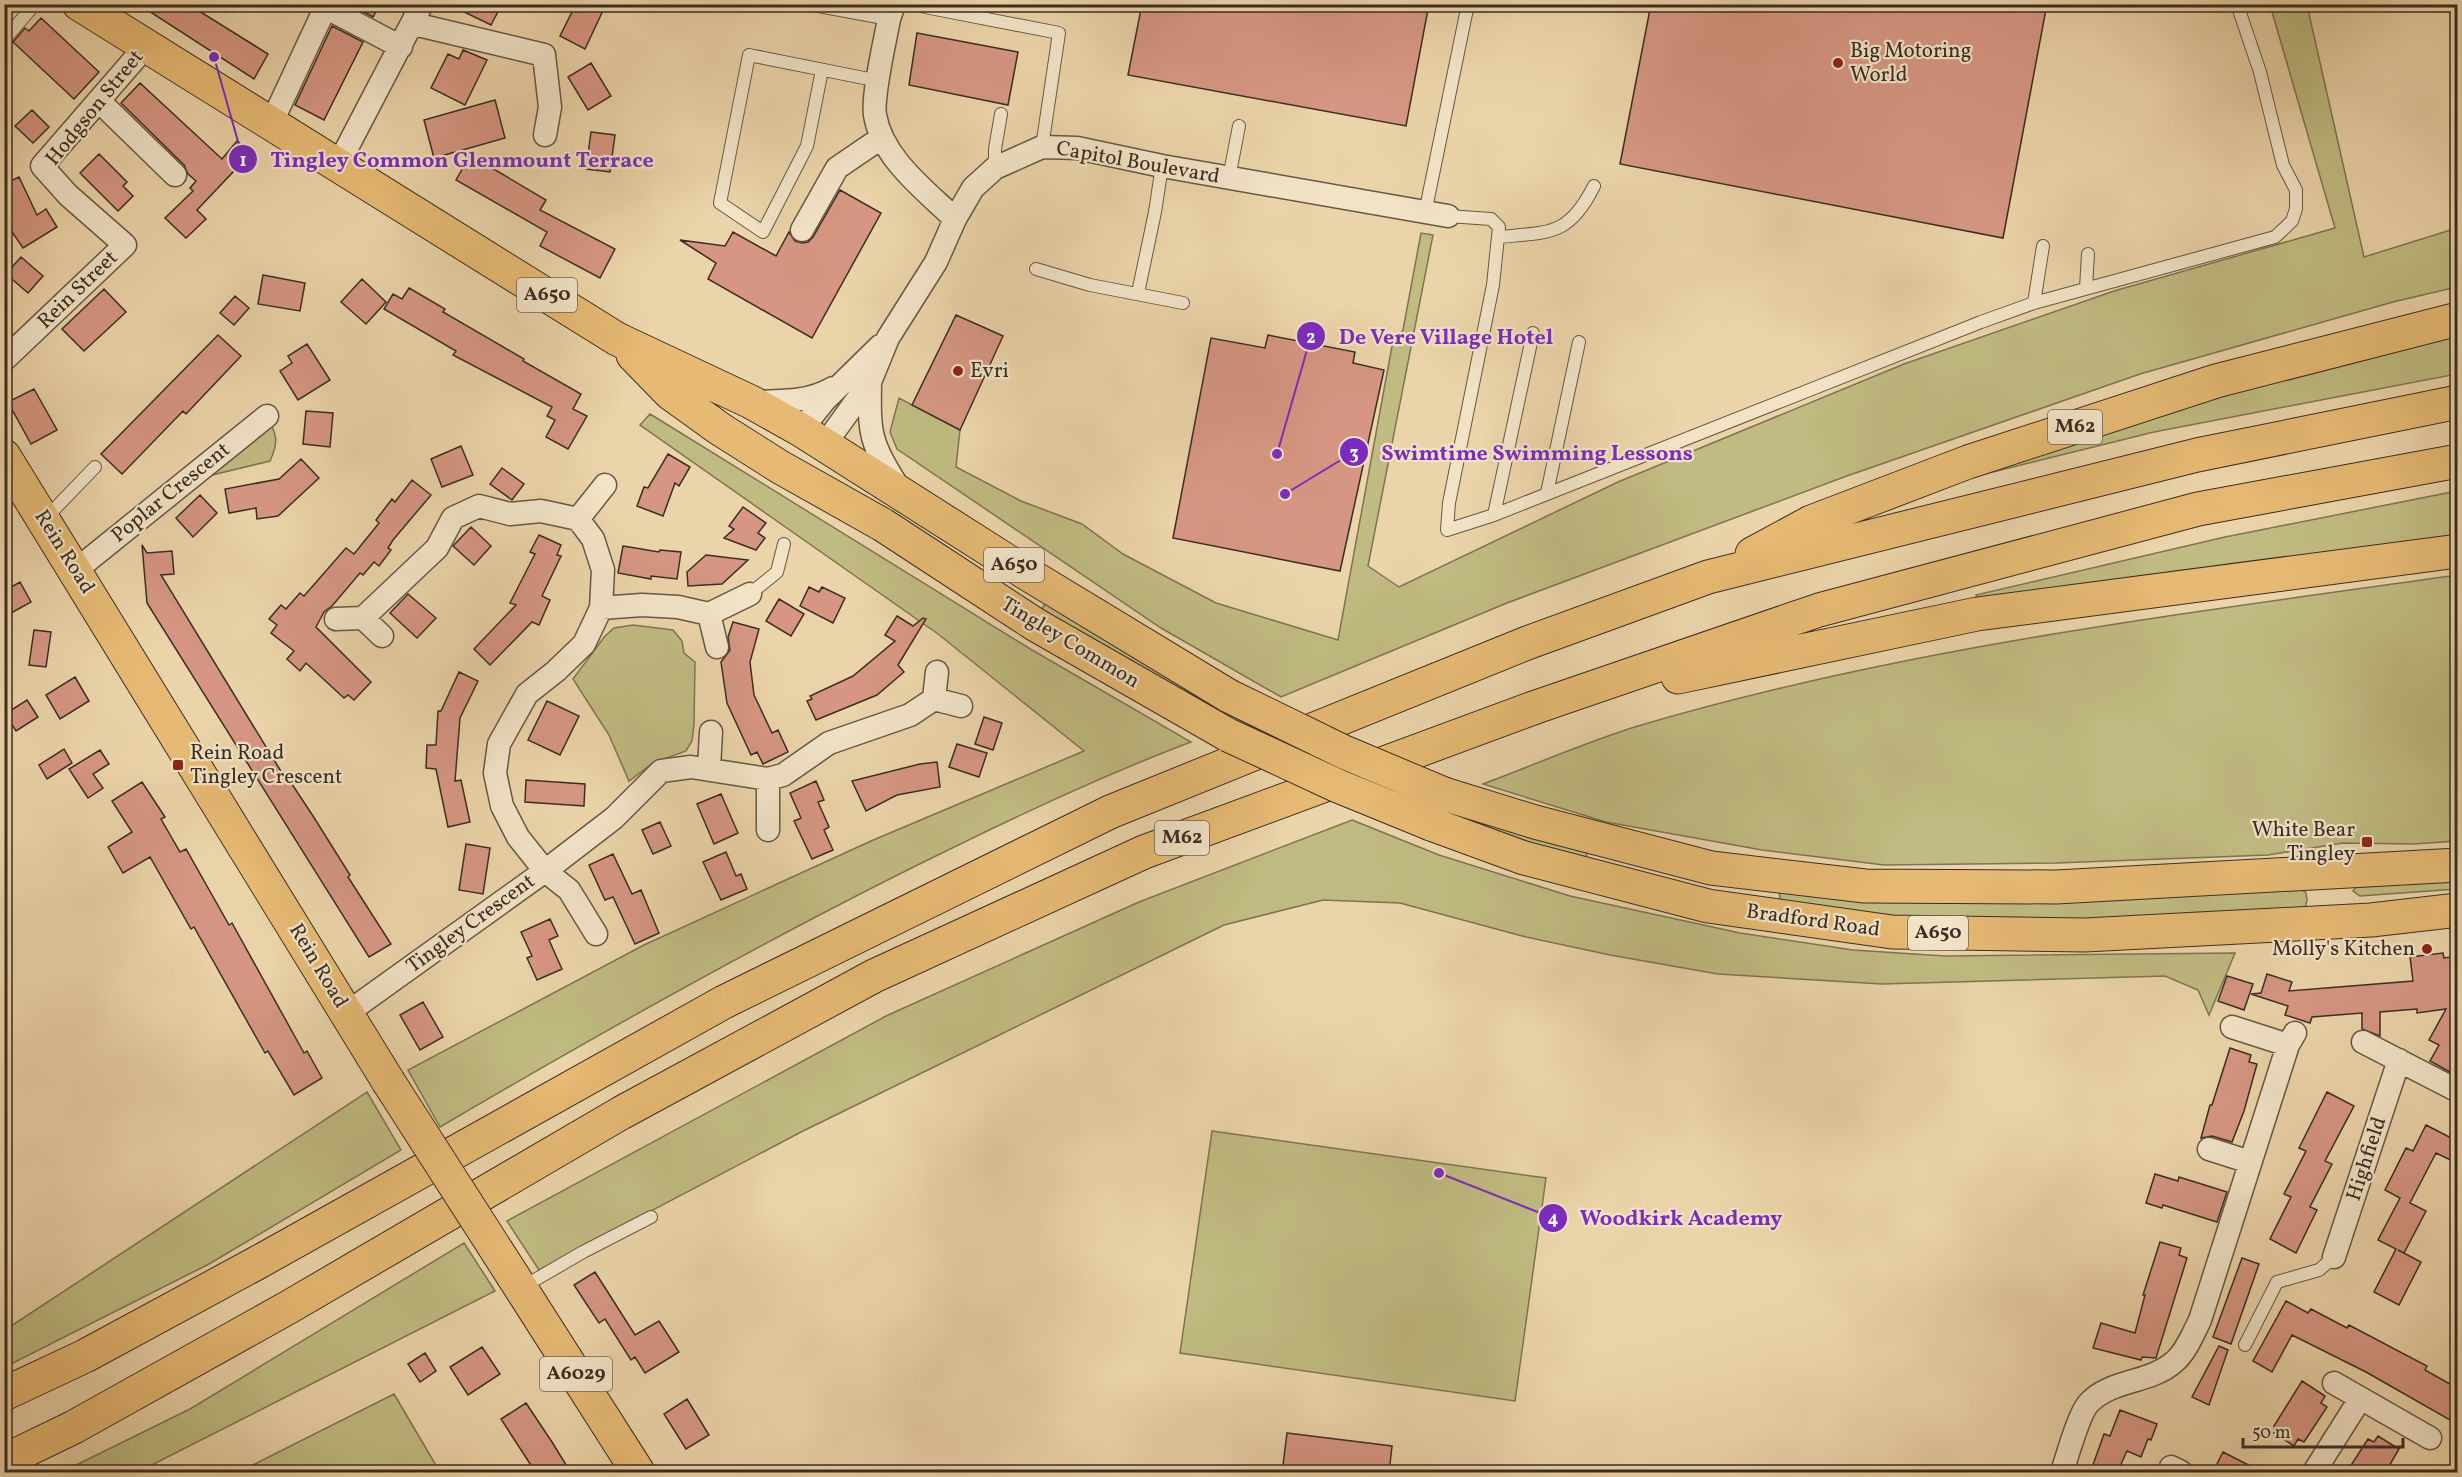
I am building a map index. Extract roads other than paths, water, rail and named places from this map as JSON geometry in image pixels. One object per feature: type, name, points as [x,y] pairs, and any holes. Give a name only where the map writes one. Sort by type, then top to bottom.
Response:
[{"type":"main road","name":"Tingley Common","points":[[79,4],[617,339],[751,402],[811,442],[903,494],[1026,573],[1229,696],[1344,752],[1444,794]]},
{"type":"main road","name":"M62","points":[[1708,577],[1811,522],[1968,462],[2216,381],[2457,319]]},
{"type":"main road","name":"Tingley Common","points":[[617,339],[670,393],[720,429],[780,467],[883,525],[1036,625],[1228,735],[1338,786],[1431,824]]},
{"type":"main road","name":"M62","points":[[4,1394],[85,1356],[255,1264],[724,1002],[1110,812],[1527,643],[1708,577],[2197,455],[2457,402]]},
{"type":"main road","points":[[780,467],[811,442],[883,525]]},
{"type":"main road","name":"Rein Road","points":[[4,456],[388,1081],[638,1473]]},
{"type":"main road","name":"M62","points":[[4,1461],[74,1427],[268,1318],[621,1113],[874,976],[1144,852],[1536,707],[1820,610],[2186,512],[2457,461]]},
{"type":"main road","name":"M62","points":[[1536,707],[1977,614],[2457,551]]},
{"type":"main road","name":"Bradford Road","points":[[1444,794],[1535,822],[1711,868],[1865,886],[2056,886],[2457,865]]},
{"type":"main road","name":"Bradford Road","points":[[1431,824],[1524,858],[1708,906],[1892,932],[2085,935],[2332,922],[2457,910]]},
{"type":"main road","points":[[2329,872],[2332,922]]},
{"type":"street","points":[[271,124],[326,6],[401,47]]},
{"type":"street","points":[[891,12],[875,113],[881,138],[907,173],[955,219]]},
{"type":"street","points":[[338,165],[418,14],[544,55],[550,107],[545,135]]},
{"type":"street","name":"Hodgson Street","points":[[97,222],[42,166],[146,46]]},
{"type":"street","points":[[99,101],[175,175]]},
{"type":"street","points":[[802,230],[837,168],[881,138]]},
{"type":"street","name":"Capitol Boulevard","points":[[903,494],[873,442],[869,423],[870,382],[888,338],[936,262],[955,219],[973,188],[995,168],[1042,147],[1077,148],[1162,166],[1448,216]]},
{"type":"street","name":"Rein Street","points":[[4,360],[125,245],[97,222]]},
{"type":"street","name":"Capitol Boulevard","points":[[811,442],[825,400],[888,338]]},
{"type":"street","name":"Capitol Boulevard","points":[[751,402],[801,401],[818,396],[843,381]]},
{"type":"street","name":"Capitol Boulevard","points":[[811,442],[870,382]]},
{"type":"street","name":"Poplar Crescent","points":[[76,570],[267,416]]},
{"type":"street","points":[[336,619],[363,618],[437,548],[453,518],[479,506],[510,514],[541,511],[578,519],[605,484]]},
{"type":"street","name":"Tingley Crescent","points":[[347,1013],[545,871],[518,837],[502,806],[495,773],[499,744],[527,694],[556,671],[584,644],[601,608],[603,570],[593,539],[578,519]]},
{"type":"street","points":[[601,608],[642,605],[678,607],[709,614],[750,594]]},
{"type":"street","points":[[709,614],[717,647]]},
{"type":"street","points":[[363,618],[382,636]]},
{"type":"street","points":[[934,699],[937,672]]},
{"type":"street","points":[[596,934],[568,890],[545,871],[614,818],[661,771],[691,767],[709,768],[768,779],[783,775],[828,744],[909,715],[934,699],[961,706]]},
{"type":"street","points":[[709,768],[711,732]]},
{"type":"street","points":[[768,779],[768,830]]},
{"type":"street","points":[[2062,1473],[2086,1406],[2100,1394],[2118,1385],[2157,1373],[2175,1362],[2189,1342],[2200,1320],[2291,1039],[2232,1027]]},
{"type":"street","points":[[2363,1042],[2457,1091]]},
{"type":"street","name":"Highfield","points":[[2334,1257],[2399,1060]]},
{"type":"street","points":[[2210,1149],[2250,1162]]},
{"type":"street","points":[[2334,1383],[2360,1400],[2430,1438]]},
{"type":"street","points":[[2314,1473],[2360,1400]]},
{"type":"lane","points":[[4,40],[35,4]]},
{"type":"lane","points":[[808,4],[891,12]]},
{"type":"lane","points":[[1425,213],[1468,4]]},
{"type":"lane","points":[[1448,216],[1491,219],[1499,227],[1499,237],[1493,285],[1449,503],[1447,530],[1494,515],[1970,326],[2034,303],[2276,237],[2292,220],[2296,209],[2296,189],[2283,165],[2260,72],[2237,4]]},
{"type":"lane","points":[[925,7],[1059,33],[1042,147]]},
{"type":"lane","points":[[822,70],[807,146],[763,232],[720,203],[749,55],[879,81]]},
{"type":"lane","points":[[995,168],[994,149],[1001,114]]},
{"type":"lane","points":[[1229,178],[1239,126]]},
{"type":"lane","points":[[1138,293],[1162,166]]},
{"type":"lane","points":[[1499,237],[1549,232],[1563,227],[1583,207],[1594,186]]},
{"type":"lane","points":[[2034,303],[2043,246]]},
{"type":"lane","points":[[2086,288],[2088,254]]},
{"type":"lane","points":[[1036,269],[1089,285],[1183,303]]},
{"type":"lane","points":[[1494,515],[1533,333]]},
{"type":"lane","points":[[1547,493],[1579,342]]},
{"type":"lane","points":[[44,520],[95,467]]},
{"type":"lane","points":[[750,594],[777,572],[784,544]]},
{"type":"lane","points":[[517,1282],[583,1252],[651,1217]]},
{"type":"lane","points":[[2246,1345],[2277,1282],[2319,1270],[2334,1257]]},
{"type":"place","name":"Tingley Common Glenmount Terrace","points":[[214,57]]},
{"type":"place","name":"Big Motoring World","points":[[1838,63]]},
{"type":"place","name":"Evri","points":[[958,371]]},
{"type":"place","name":"De Vere Village Hotel","points":[[1277,454]]},
{"type":"place","name":"Swimtime Swimming Lessons","points":[[1285,494]]},
{"type":"place","name":"Rein Road Tingley Crescent","points":[[178,765]]},
{"type":"place","name":"White Bear Tingley","points":[[2367,842]]},
{"type":"place","name":"Molly's Kitchen","points":[[2427,949]]},
{"type":"place","name":"Woodkirk Academy","points":[[1439,1173]]}]
